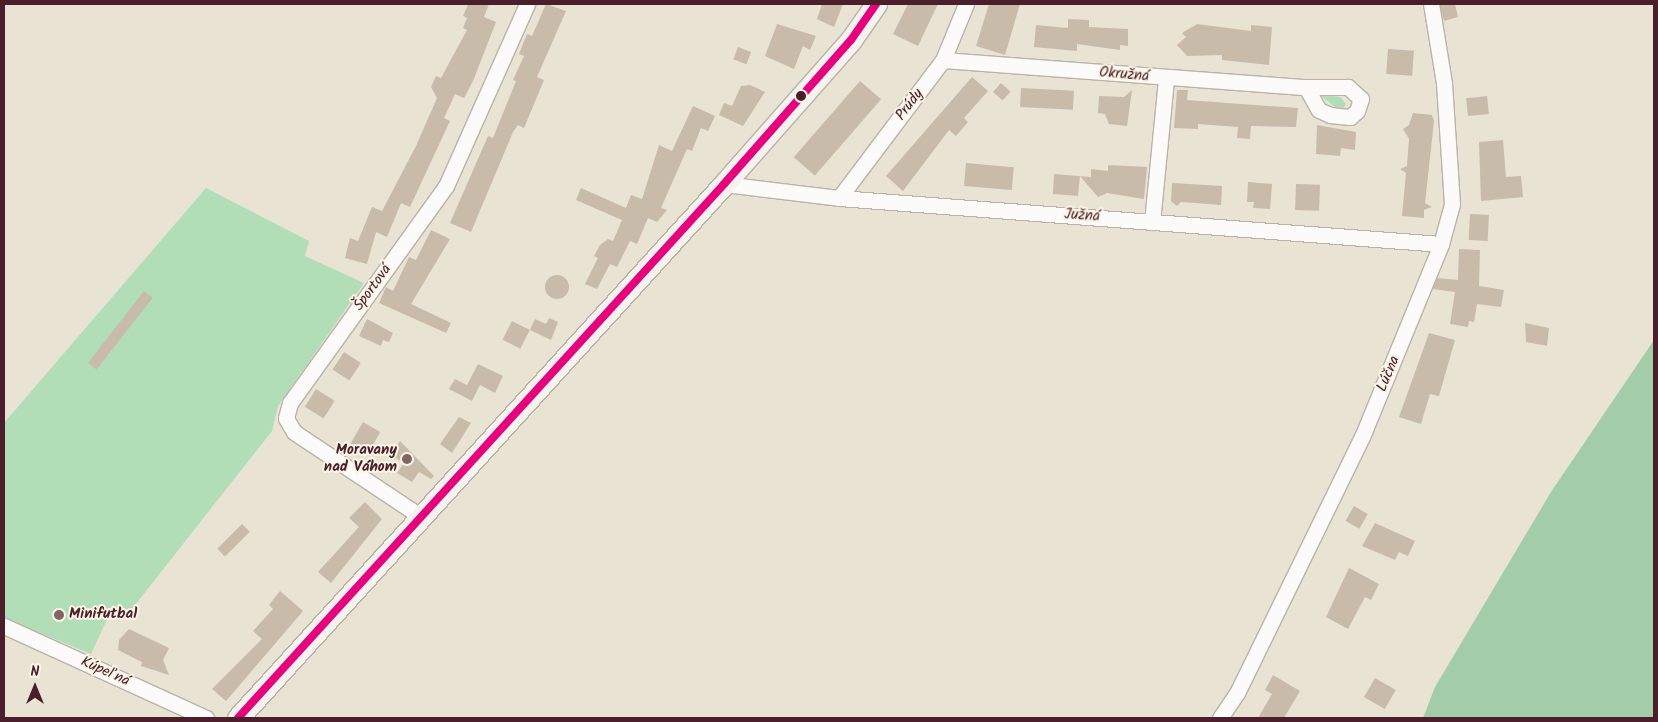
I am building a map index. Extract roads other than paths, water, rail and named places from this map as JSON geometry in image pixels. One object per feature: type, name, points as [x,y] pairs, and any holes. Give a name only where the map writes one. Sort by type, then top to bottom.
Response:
[{"type":"main road","points":[[238,718],[724,184],[851,40],[876,4]]},
{"type":"street","name":"Športová","points":[[420,516],[294,432],[286,418],[290,403],[446,186],[526,4]]},
{"type":"street","name":"Prúdy","points":[[839,198],[943,60],[966,4]]},
{"type":"street","name":"Lúčna","points":[[1220,718],[1237,693],[1362,437],[1441,244],[1452,204],[1444,83],[1431,4]]},
{"type":"street","name":"Okružná","points":[[943,60],[1306,87]]},
{"type":"street","points":[[1152,222],[1166,78]]},
{"type":"street","name":"Južná","points":[[724,184],[839,198],[1441,244]]},
{"type":"street","name":"Kúpeľná","points":[[4,626],[206,718]]},
{"type":"place","name":"Moravany nad Váhom","points":[[407,459]]},
{"type":"place","name":"Minifutbal","points":[[59,615]]}]
